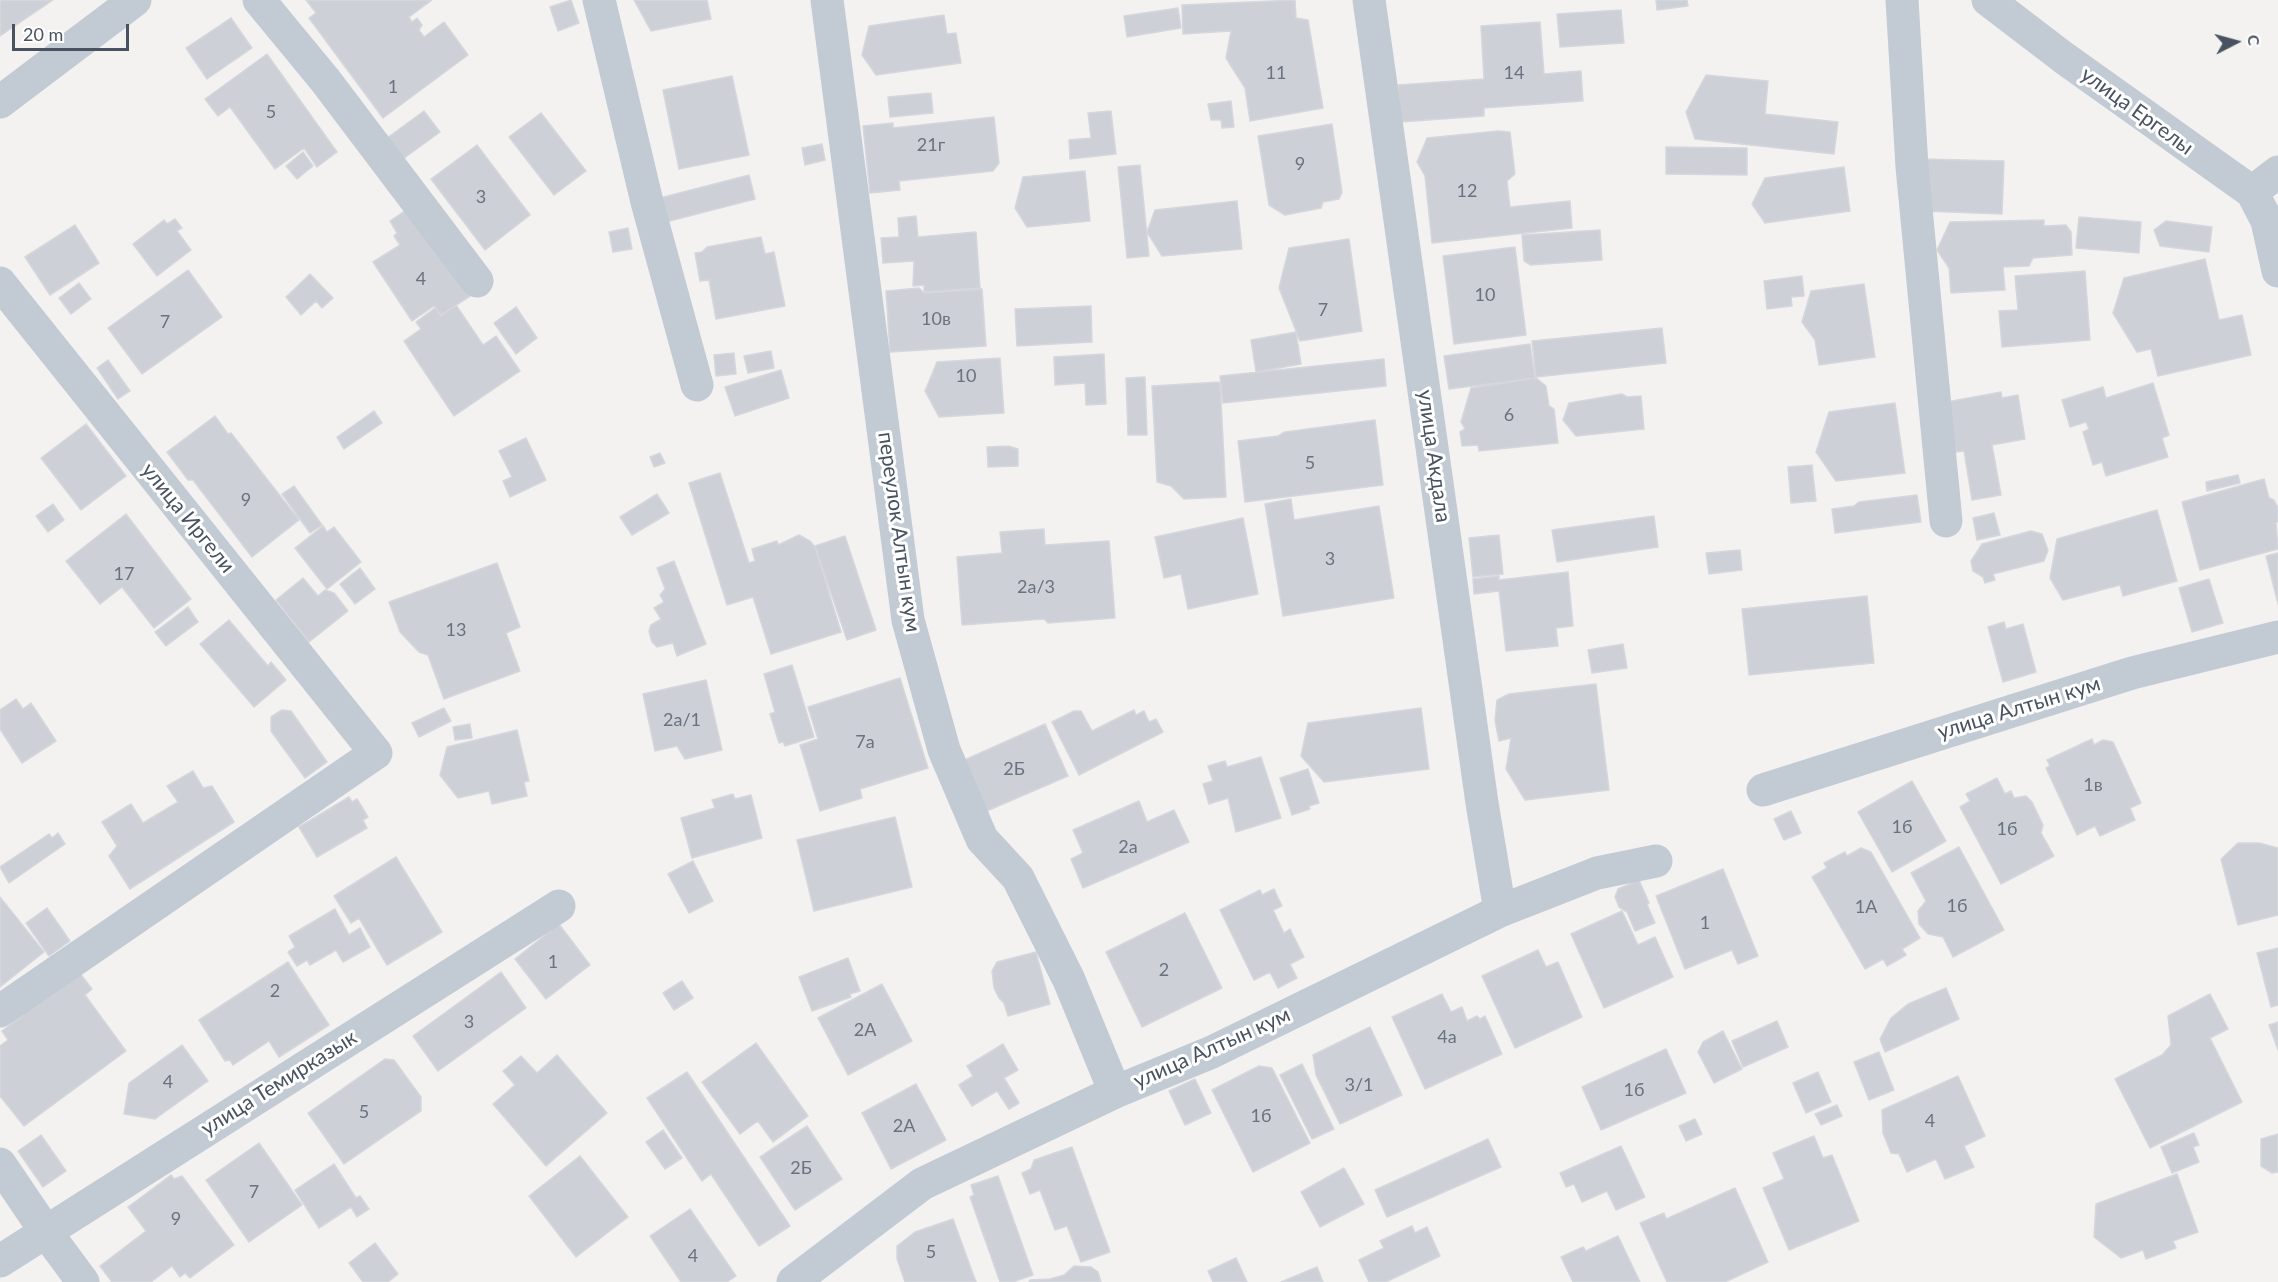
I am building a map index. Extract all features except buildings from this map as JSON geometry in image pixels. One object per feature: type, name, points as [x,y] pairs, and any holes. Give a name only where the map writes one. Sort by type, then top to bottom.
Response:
[{"type":"street","points":[[0,102],[135,0]]},
{"type":"street","points":[[259,0],[325,80],[477,281]]},
{"type":"street","points":[[599,0],[647,202],[697,385]]},
{"type":"street","name":"переулок Алтын кум","points":[[827,0],[908,620],[944,750],[982,839],[1018,878],[1069,981],[1115,1092]]},
{"type":"street","name":"улица Акдала","points":[[1369,0],[1482,803],[1500,911]]},
{"type":"street","points":[[1902,0],[1911,167],[1946,521]]},
{"type":"street","name":"улица Ергелы","points":[[1988,0],[2064,58],[2252,192],[2273,225],[2278,271]]},
{"type":"street","points":[[2252,192],[2278,172]]},
{"type":"street","name":"улица Иргели","points":[[0,283],[376,753],[0,1011]]},
{"type":"street","name":"улица Алтын кум","points":[[1763,790],[2132,673],[2278,637]]},
{"type":"street","name":"улица Алтын кум","points":[[793,1282],[922,1184],[1115,1092],[1212,1052],[1500,911],[1597,873],[1656,861]]},
{"type":"street","name":"улица Темирказык","points":[[0,1262],[559,906]]},
{"type":"street","points":[[0,1164],[46,1233],[83,1282]]}]
